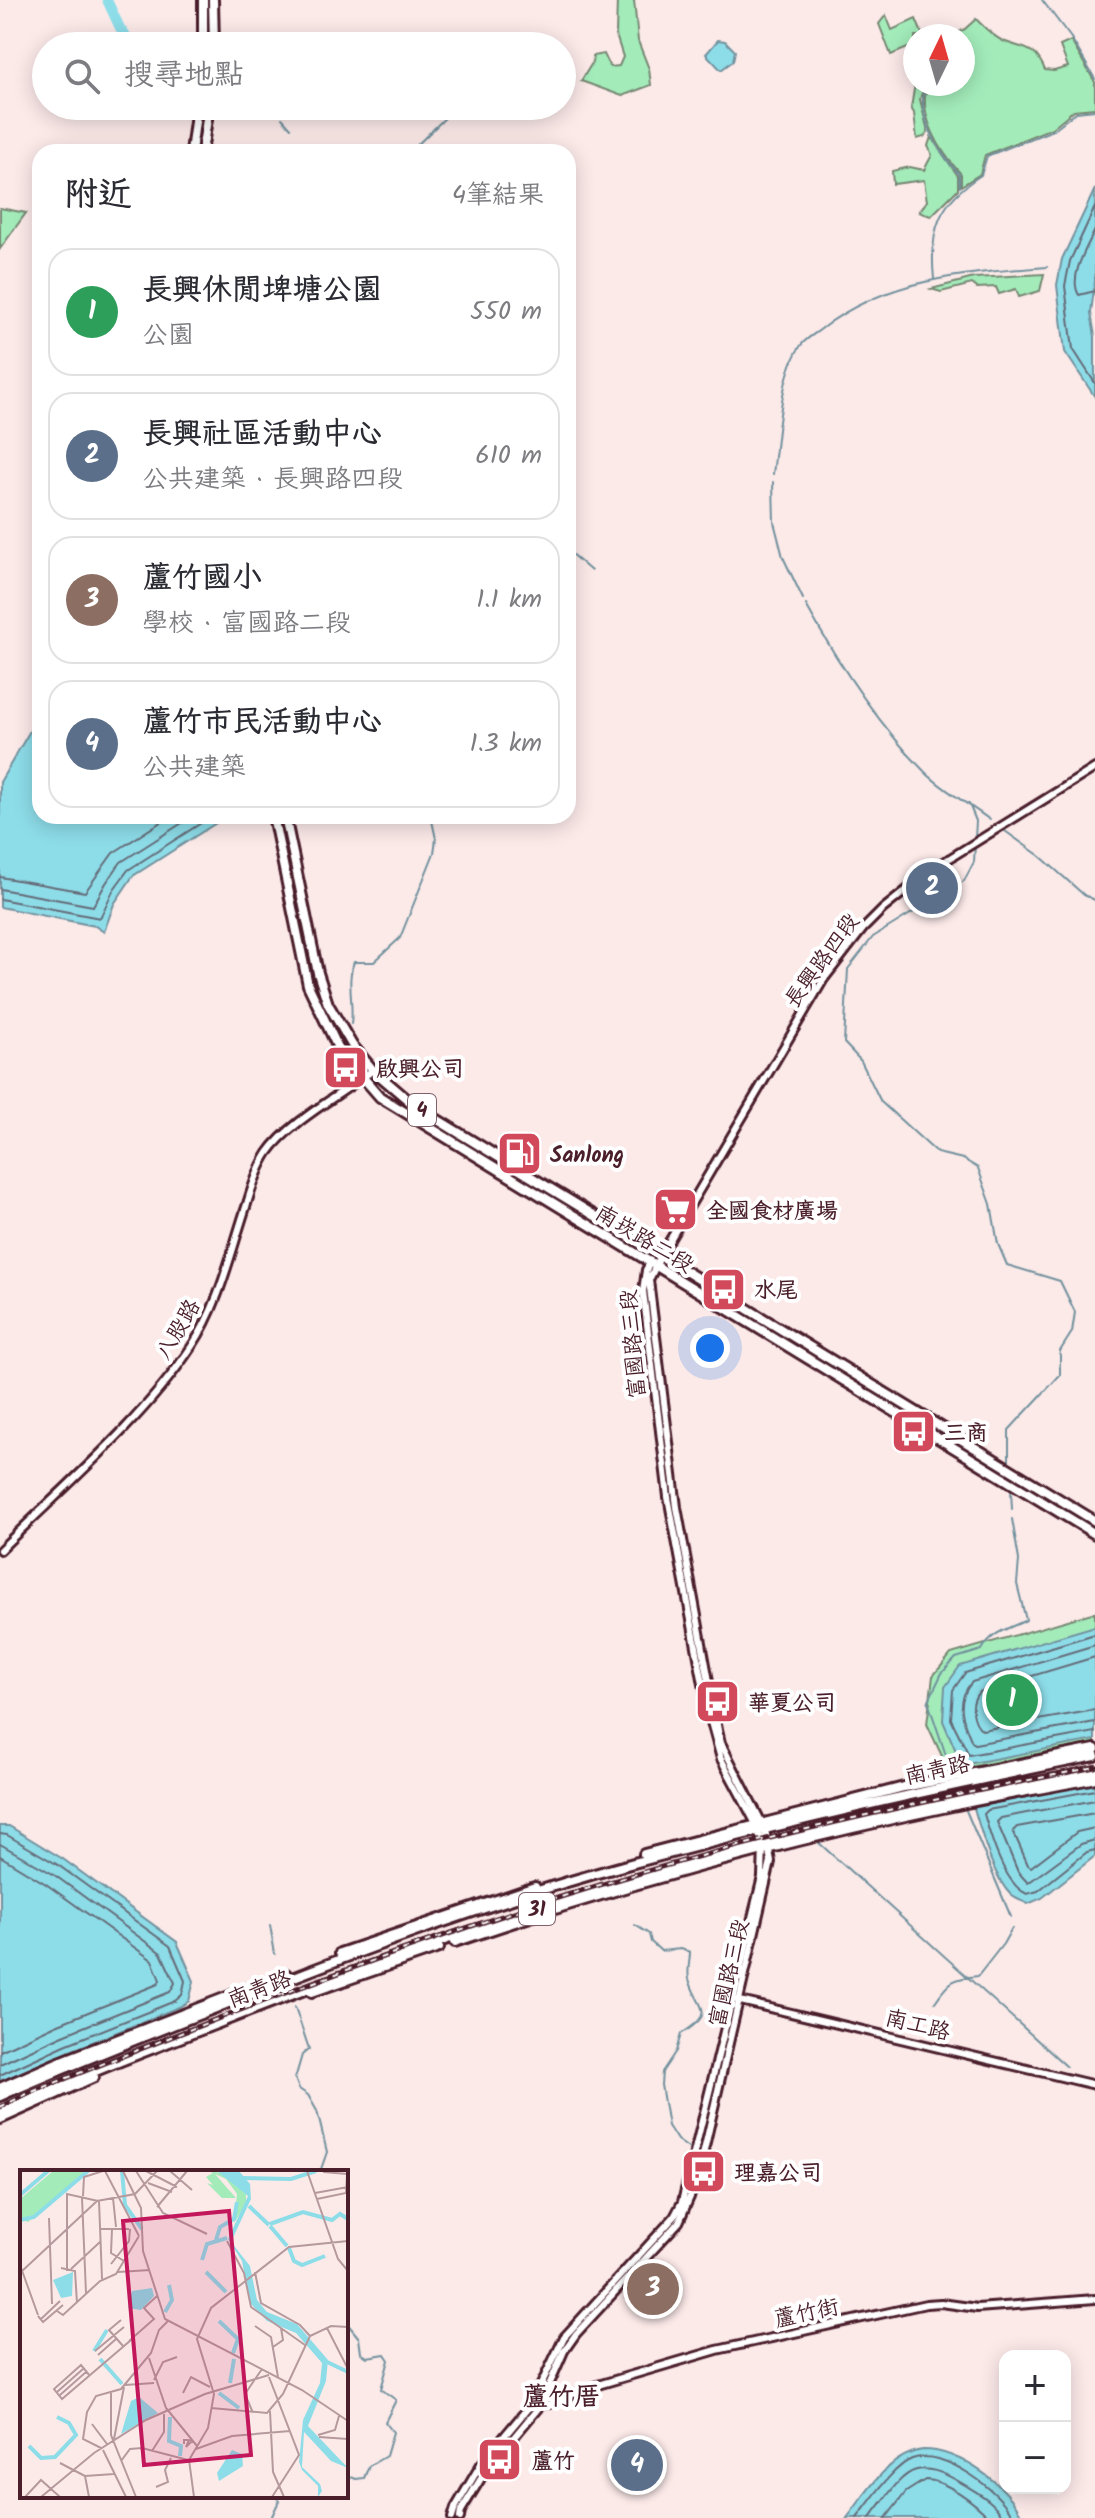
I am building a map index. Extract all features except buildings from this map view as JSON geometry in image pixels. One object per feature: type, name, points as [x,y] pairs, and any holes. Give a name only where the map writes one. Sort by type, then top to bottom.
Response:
[{"type":"main road","points":[[203,0],[203,32]]},
{"type":"main road","points":[[213,0],[214,32]]},
{"type":"main road","points":[[192,144],[195,120]]},
{"type":"main road","points":[[203,144],[207,120]]},
{"type":"main road","name":"南崁路二段","points":[[275,824],[308,985],[339,1050],[380,1097],[1095,1534]]},
{"type":"main road","name":"南崁路二段","points":[[287,824],[324,994],[337,1023],[373,1070],[415,1106],[1095,1521]]},
{"type":"main road","name":"31","points":[[0,2088],[319,1961],[536,1887],[904,1787],[1069,1754],[1095,1753]]},
{"type":"main road","name":"南青路","points":[[0,2096],[321,1966],[567,1883],[760,1827],[1095,1753]]},
{"type":"main road","name":"31","points":[[1,2115],[270,2007],[462,1939],[767,1847],[1068,1783],[1092,1774]]},
{"type":"main road","name":"南青路","points":[[1,2115],[64,2084],[330,1979],[531,1911],[632,1880],[902,1810],[1092,1774]]},
{"type":"main road","name":"南青路","points":[[787,1823],[814,1809]]},
{"type":"main road","name":"南青路","points":[[902,1810],[932,1810]]},
{"type":"main road","name":"南青路","points":[[536,1887],[567,1883]]},
{"type":"main road","name":"南青路","points":[[531,1911],[556,1910]]},
{"type":"main road","name":"南青路","points":[[108,2043],[161,2030]]},
{"type":"street","name":"長興路四段","points":[[661,1255],[824,979],[863,929],[924,875],[1095,768]]},
{"type":"street","name":"八股路","points":[[0,1550],[143,1408],[192,1347],[208,1320],[250,1194],[268,1152],[298,1124],[373,1070]]},
{"type":"street","name":"富國路三段","points":[[536,2404],[576,2334],[651,2247],[679,2222],[697,2181],[767,1847],[721,1743],[705,1677],[658,1425],[643,1291],[646,1270],[661,1255]]},
{"type":"street","name":"南工路","points":[[737,2000],[1095,2085]]},
{"type":"street","name":"蘆竹街","points":[[536,2404],[717,2350],[926,2304],[977,2308],[1095,2299]]},
{"type":"street","points":[[452,2518],[481,2464],[536,2404]]},
{"type":"street","points":[[460,2518],[461,2511],[485,2472],[536,2404]]},
{"type":"green space","points":[[617,0],[634,0],[638,41],[649,69],[651,85],[622,96],[581,81],[593,56],[604,54],[610,67],[619,66],[623,57],[616,35]]},
{"type":"green space","points":[[886,15],[892,30],[903,25],[903,50],[891,55],[879,24]]},
{"type":"green space","points":[[976,19],[999,39],[1033,52],[1045,70],[1068,67],[1060,46],[1071,41],[1095,82],[1095,108],[1074,110],[1052,128],[985,155],[980,174],[961,186],[961,174],[932,132],[925,96],[975,96],[975,24],[970,24]]},
{"type":"green space","points":[[913,96],[921,96],[928,132],[924,137],[917,139],[911,108]]},
{"type":"green space","points":[[931,137],[958,176],[958,189],[931,216],[919,212],[927,201],[924,180],[893,184],[892,171],[910,167],[924,170],[932,155],[928,146]]},
{"type":"green space","points":[[0,208],[26,213],[0,249]]},
{"type":"green space","points":[[1044,274],[1040,291],[1019,297],[1016,289],[999,294],[996,287],[977,288],[972,284],[941,292],[931,289],[974,278]]},
{"type":"green space","points":[[1095,1612],[1095,1743],[949,1771],[927,1724],[933,1676],[951,1654]]},
{"type":"water","points":[[718,40],[725,41],[735,51],[733,61],[721,70],[706,54]]},
{"type":"water","points":[[1095,189],[1095,281],[1091,313],[1095,336],[1095,397],[1065,352],[1057,285],[1062,259]]},
{"type":"water","points":[[31,729],[32,824],[214,824],[133,876],[114,904],[104,932],[95,926],[0,907],[0,782]]},
{"type":"water","points":[[1095,1626],[1095,1740],[962,1765],[943,1721],[945,1687],[960,1666]]},
{"type":"water","points":[[1095,1782],[1095,1856],[1042,1898],[1028,1904],[1013,1896],[1004,1887],[993,1865],[973,1805]]},
{"type":"water","points":[[0,1826],[9,1826],[63,1859],[177,1942],[194,1981],[189,2001],[179,2007],[68,2052],[0,2084]]},
{"type":"water","points":[[923,2450],[937,2452],[967,2463],[995,2482],[999,2486],[999,2494],[1007,2494],[1023,2518],[847,2518],[889,2466]]},
{"type":"waterway","points":[[107,0],[123,32]]},
{"type":"waterway","points":[[1042,0],[1071,38],[1095,79]]},
{"type":"waterway","points":[[923,96],[930,132],[959,174],[960,187]]},
{"type":"waterway","points":[[934,279],[933,245],[940,218],[955,196],[981,175],[987,156],[1053,130],[1076,112],[1095,110]]},
{"type":"waterway","points":[[284,120],[291,128]]},
{"type":"waterway","points":[[418,144],[443,120]]},
{"type":"waterway","points":[[773,474],[784,388],[795,356],[809,338],[846,312],[900,289],[958,276],[1047,267]]},
{"type":"waterway","points":[[773,482],[774,522],[783,557],[803,599]]},
{"type":"waterway","points":[[576,558],[591,571]]},
{"type":"waterway","points":[[806,605],[860,693],[907,753],[940,785],[990,820]]},
{"type":"waterway","points":[[969,804],[976,821],[975,838]]},
{"type":"waterway","points":[[351,1024],[354,962],[374,962],[400,938],[434,853],[436,839],[433,824]]},
{"type":"waterway","points":[[1005,831],[1040,856],[1084,895],[1095,900]]},
{"type":"waterway","points":[[975,844],[974,862],[964,881],[873,937],[848,969],[844,1043],[861,1061],[881,1102],[937,1153],[963,1159],[978,1168],[991,1204],[998,1244],[1007,1265],[1060,1281],[1075,1312],[1072,1332],[1060,1351],[1060,1375],[1009,1430],[1009,1464]]},
{"type":"waterway","points":[[1011,1490],[1012,1509]]},
{"type":"waterway","points":[[952,1773],[928,1702],[942,1673],[956,1658],[982,1650],[996,1635],[1026,1620],[1017,1584],[1019,1560],[1012,1519]]},
{"type":"waterway","points":[[965,1808],[1011,1917]]},
{"type":"waterway","points":[[818,1842],[1066,2066]]},
{"type":"waterway","points":[[270,1925],[275,1954]]},
{"type":"waterway","points":[[635,1925],[649,1934],[651,1942],[661,1951],[681,1949],[690,1952],[689,1979],[702,2015],[681,2034],[676,2051],[662,2072],[661,2085],[668,2126],[677,2140],[691,2150]]},
{"type":"waterway","points":[[935,2002],[952,1982],[978,1976],[1012,1928]]},
{"type":"waterway","points":[[295,2007],[309,2049],[302,2055],[295,2079],[317,2111],[327,2152],[321,2170]]},
{"type":"waterway","points":[[348,2324],[359,2338],[361,2353],[367,2357],[385,2354],[389,2360],[381,2389],[396,2400],[385,2422],[393,2432],[386,2456],[369,2466],[364,2478],[348,2476]]},
{"type":"waterway","points":[[271,2518],[278,2498]]},
{"type":"railway","points":[[0,2107],[250,2006],[553,1899],[803,1830],[1095,1767]]},
{"type":"place","name":"長興社區活動中心","points":[[932,888]]},
{"type":"place","name":"啟興公司","points":[[345,1068]]},
{"type":"place","name":"Sanlong","points":[[519,1154]]},
{"type":"place","name":"全國食材廣場","points":[[675,1210]]},
{"type":"place","name":"水尾","points":[[723,1289]]},
{"type":"place","name":"三商","points":[[913,1432]]},
{"type":"place","name":"長興休閒埤塘公園","points":[[1012,1700]]},
{"type":"place","name":"華夏公司","points":[[717,1702]]},
{"type":"place","name":"理嘉公司","points":[[703,2172]]},
{"type":"place","name":"蘆竹國小","points":[[653,2289]]},
{"type":"place","name":"蘆竹","points":[[500,2460]]},
{"type":"place","name":"蘆竹市民活動中心","points":[[637,2465]]},
{"type":"district","name":"蘆竹厝","points":[[561,2396]]}]
